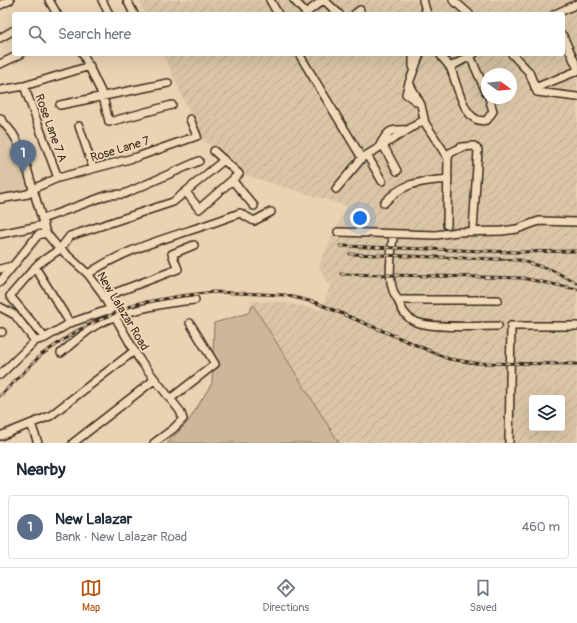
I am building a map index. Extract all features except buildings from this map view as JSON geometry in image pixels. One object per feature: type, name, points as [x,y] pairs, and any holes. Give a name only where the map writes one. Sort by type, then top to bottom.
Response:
[{"type":"street","points":[[0,5],[10,0]]},
{"type":"street","points":[[49,0],[56,12]]},
{"type":"street","points":[[102,0],[108,12]]},
{"type":"street","points":[[127,0],[133,12]]},
{"type":"street","points":[[270,0],[277,12]]},
{"type":"street","points":[[294,0],[306,12],[323,0],[337,12]]},
{"type":"street","points":[[423,0],[426,12]]},
{"type":"street","points":[[453,0],[467,12]]},
{"type":"street","points":[[559,12],[577,4]]},
{"type":"street","points":[[0,38],[12,31]]},
{"type":"street","points":[[565,40],[577,67]]},
{"type":"street","points":[[0,64],[17,56]]},
{"type":"street","points":[[84,56],[103,96],[108,121],[110,122],[172,105]]},
{"type":"street","points":[[300,56],[382,181]]},
{"type":"street","points":[[413,56],[413,70]]},
{"type":"street","points":[[419,56],[413,70],[406,94],[420,104],[424,120],[448,158]]},
{"type":"street","points":[[442,56],[450,67],[466,108],[471,116],[480,120],[487,120],[493,111],[491,104]]},
{"type":"street","points":[[450,67],[470,56]]},
{"type":"street","points":[[472,56],[481,78]]},
{"type":"street","points":[[514,56],[529,72],[537,92],[577,96]]},
{"type":"street","points":[[1,90],[24,86],[90,66]]},
{"type":"street","points":[[535,88],[577,71]]},
{"type":"street","points":[[60,105],[168,83]]},
{"type":"street","name":"Rose Lane 7 A","points":[[24,86],[58,178]]},
{"type":"street","name":"New Lalazar Road","points":[[0,118],[13,134],[21,148],[46,233],[60,249],[88,274],[104,297],[134,351],[154,380],[180,410],[183,419],[173,429],[154,443]]},
{"type":"street","name":"Rose Lane 7","points":[[0,199],[28,194],[36,187],[58,178],[137,157],[197,136],[190,119]]},
{"type":"street","points":[[336,189],[365,157],[424,120]]},
{"type":"street","points":[[79,126],[93,168]]},
{"type":"street","points":[[381,146],[397,171]]},
{"type":"street","points":[[447,225],[448,158],[450,153],[462,147],[474,146],[478,150],[473,231]]},
{"type":"street","points":[[186,192],[199,209],[239,174],[214,151]]},
{"type":"street","points":[[0,234],[43,222],[108,195],[124,194],[199,160]]},
{"type":"street","points":[[45,338],[10,296],[35,267],[60,249],[70,236],[173,202],[224,160]]},
{"type":"street","points":[[384,203],[395,192],[410,184],[448,179]]},
{"type":"street","points":[[232,180],[254,206]]},
{"type":"street","points":[[88,274],[138,247],[207,226],[240,213],[254,221],[271,212]]},
{"type":"street","points":[[338,232],[393,235],[436,235],[473,231],[517,229],[539,221],[577,222]]},
{"type":"street","points":[[0,282],[38,235],[46,233]]},
{"type":"street","points":[[393,235],[391,275],[393,290],[401,310],[407,316],[420,324],[498,326]]},
{"type":"street","points":[[104,297],[178,269],[172,254],[194,245]]},
{"type":"street","points":[[0,269],[12,266]]},
{"type":"street","points":[[35,267],[70,323]]},
{"type":"street","points":[[61,352],[93,327],[115,317],[175,301],[194,300]]},
{"type":"street","points":[[398,300],[498,300]]},
{"type":"street","points":[[0,307],[15,315],[35,341]]},
{"type":"street","points":[[0,375],[35,341],[45,338],[70,323],[111,309]]},
{"type":"street","points":[[170,399],[215,364],[190,323]]},
{"type":"street","points":[[509,443],[511,326],[577,326]]},
{"type":"street","points":[[0,436],[50,416],[134,351]]},
{"type":"street","points":[[73,443],[154,380]]},
{"type":"street","points":[[31,424],[38,443]]},
{"type":"shaded area","points":[[139,0],[577,0],[577,443],[339,443],[251,301],[281,302],[321,310],[331,284],[326,282],[319,265],[347,206],[245,175],[201,138],[164,56],[565,56],[565,12],[144,12]]},
{"type":"shaded area","points":[[0,123],[17,148],[28,194],[0,199]]},
{"type":"shaded area","points":[[253,305],[339,443],[167,443],[188,422],[212,383],[214,323],[248,313]]},
{"type":"railway","points":[[340,246],[516,252],[577,251]]},
{"type":"railway","points":[[350,254],[519,260],[552,270],[577,283]]},
{"type":"railway","points":[[341,274],[522,278],[577,289]]},
{"type":"railway","points":[[0,396],[41,355],[78,330],[135,304],[213,292],[285,295],[317,303],[449,359],[475,363],[577,364]]},
{"type":"place","name":"New Lalazar","points":[[23,173]]}]
